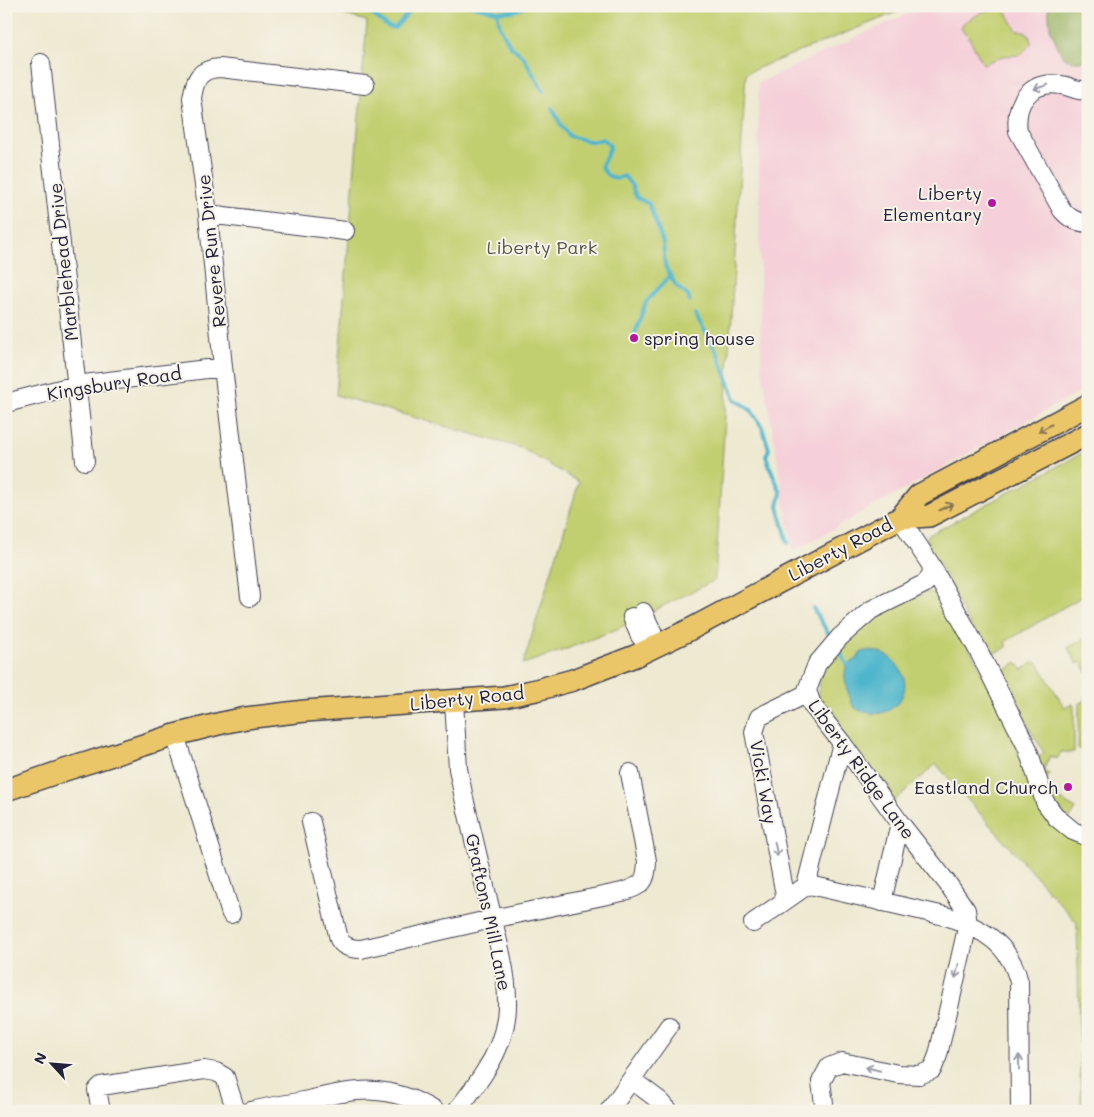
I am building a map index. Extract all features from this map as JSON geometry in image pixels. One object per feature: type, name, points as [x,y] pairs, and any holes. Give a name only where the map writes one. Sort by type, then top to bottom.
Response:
[{"type":"main road","name":"Liberty Road","points":[[6,790],[175,735],[246,718],[305,711],[504,697],[573,680],[635,656],[687,631],[795,572],[900,518],[919,495],[1088,405]]},
{"type":"main road","name":"Liberty Road","points":[[900,518],[930,516],[1088,434]]},
{"type":"street","name":"Marblehead Drive","points":[[41,63],[85,460]]},
{"type":"street","name":"Revere Run Drive","points":[[250,597],[223,367],[208,214],[192,98],[194,85],[198,76],[205,71],[212,68],[220,68],[365,85]]},
{"type":"street","points":[[1086,93],[1064,85],[1038,86],[1030,91],[1022,101],[1017,121],[1018,131],[1062,210],[1069,218],[1076,222],[1088,223]]},
{"type":"street","points":[[208,214],[345,231]]},
{"type":"street","name":"Kingsbury Road","points":[[6,403],[76,385],[223,367]]},
{"type":"street","points":[[900,518],[931,565],[978,650],[1026,747],[1045,802],[1056,817],[1083,833]]},
{"type":"street","name":"Liberty Ridge Lane","points":[[931,565],[933,572],[930,579],[924,584],[871,610],[840,636],[817,664],[807,690],[812,705],[966,910],[968,924]]},
{"type":"street","points":[[638,614],[652,631],[652,648]]},
{"type":"street","name":"Vicki Way","points":[[786,900],[754,732],[759,717],[808,693]]},
{"type":"street","name":"Graftons Mill Lane","points":[[454,701],[458,769],[506,978],[508,1002],[505,1026],[497,1051],[457,1111]]},
{"type":"street","points":[[175,735],[231,914]]},
{"type":"street","points":[[806,886],[842,743]]},
{"type":"street","points":[[311,822],[339,939],[341,943],[349,948],[361,949],[622,892],[642,883],[647,874],[647,861],[630,773]]},
{"type":"street","points":[[882,902],[900,823]]},
{"type":"street","points":[[753,922],[810,885],[949,917],[988,934],[1007,954],[1016,971],[1019,982],[1020,1111]]},
{"type":"street","points":[[825,1111],[821,1082],[829,1067],[842,1062],[898,1074],[920,1075],[932,1070],[938,1055],[968,924]]},
{"type":"street","points":[[610,1111],[670,1026]]},
{"type":"street","points":[[101,1111],[98,1090],[101,1086],[204,1070],[216,1072],[225,1077],[236,1111]]},
{"type":"street","points":[[632,1080],[670,1111]]},
{"type":"street","points":[[250,1111],[334,1094],[370,1090],[386,1091],[406,1097],[434,1111]]},
{"type":"shaded area","points":[[924,6],[1088,6],[1088,387],[793,551],[761,363],[758,83]]},
{"type":"green space","name":"Liberty Park","points":[[311,6],[912,6],[746,73],[715,580],[617,629],[523,664],[579,482],[521,448],[336,395],[367,21]]},
{"type":"green space","points":[[1048,6],[1088,6],[1088,61],[1072,61],[1062,56],[1050,28]]},
{"type":"green space","points":[[1000,7],[1004,8],[1017,31],[1027,33],[1031,44],[1020,55],[1002,56],[983,64],[968,36],[961,29],[963,23],[984,11]]},
{"type":"green space","points":[[1088,450],[1088,593],[1005,642],[1007,647],[997,652],[982,648],[928,545],[927,536]]},
{"type":"green space","points":[[926,592],[936,594],[1005,712],[1024,771],[1046,817],[1088,840],[1088,1111],[1081,1111],[1077,923],[936,764],[891,804],[829,720],[818,697],[820,676],[831,657],[875,614]]},
{"type":"green space","points":[[1088,636],[1088,674],[1081,662],[1077,664],[1068,648]]},
{"type":"green space","points":[[1017,662],[1022,670],[1034,662],[1038,663],[1064,707],[1073,704],[1074,707],[1074,752],[1061,752],[1057,759],[1050,756],[1043,771],[1049,774],[1045,782],[1059,799],[1076,809],[1069,820],[1052,804],[1035,759],[1044,753],[1003,682],[1004,671]]},
{"type":"green space","points":[[1088,696],[1088,754],[1078,748],[1079,704],[1086,700],[1085,698]]},
{"type":"water","points":[[865,651],[880,652],[888,656],[898,666],[903,675],[905,685],[903,693],[893,708],[885,712],[875,714],[856,709],[852,704],[847,689],[845,677],[847,664],[856,660],[860,653]]},
{"type":"waterway","points":[[335,6],[354,11],[363,7],[388,27],[395,28],[407,14],[404,6]]},
{"type":"waterway","points":[[473,6],[507,11],[513,11],[526,6]]},
{"type":"waterway","points":[[497,11],[500,27],[510,46],[523,56],[543,91]]},
{"type":"waterway","points":[[552,108],[569,136],[588,141],[603,139],[610,146],[601,167],[607,175],[616,179],[624,176],[632,186],[636,197],[649,204],[663,243],[665,266],[676,286],[688,296],[690,301]]},
{"type":"waterway","points":[[634,336],[646,302],[670,276]]},
{"type":"waterway","points":[[695,314],[717,352],[735,399],[751,410],[762,427],[769,449],[766,456],[781,493],[778,506],[788,543]]},
{"type":"waterway","points":[[813,608],[828,633]]},
{"type":"waterway","points":[[840,652],[847,664]]},
{"type":"place","name":"Liberty Elementary","points":[[992,203]]},
{"type":"place","name":"spring house","points":[[634,338]]},
{"type":"place","name":"Eastland Church","points":[[1068,787]]}]
